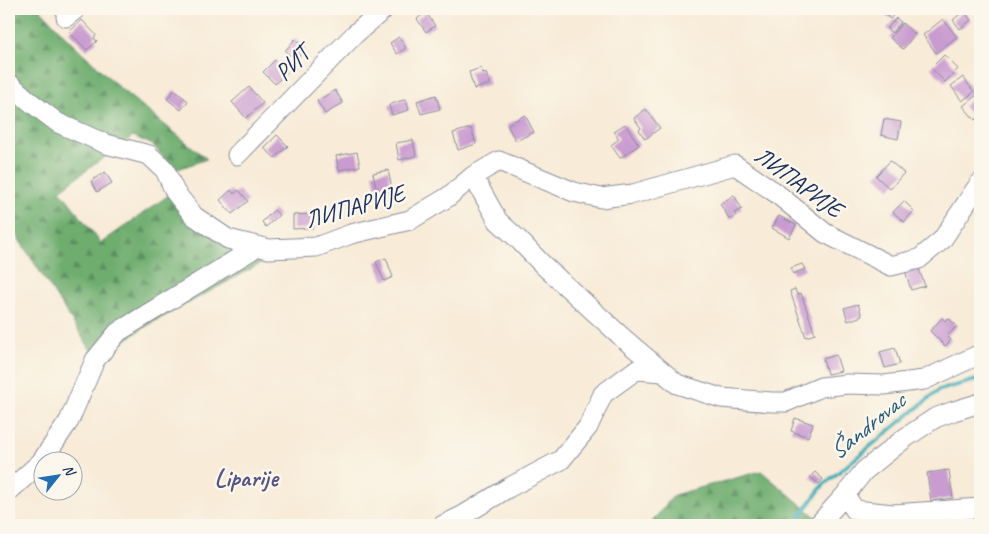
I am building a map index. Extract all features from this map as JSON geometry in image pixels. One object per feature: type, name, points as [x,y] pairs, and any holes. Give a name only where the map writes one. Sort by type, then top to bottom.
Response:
[{"type":"street","name":"РИТ","points":[[237,155],[355,34],[384,9]]},
{"type":"street","name":"ЛИПАРИЈЕ","points":[[9,83],[58,123],[106,144],[148,155],[165,170],[175,192],[194,216],[228,239],[269,249],[316,247],[351,234],[410,220],[448,197],[473,176],[499,161],[574,192],[601,198],[633,194],[734,165],[776,193],[825,233],[891,266],[920,259],[942,240],[980,183]]},
{"type":"street","points":[[473,176],[498,221],[572,292],[677,384],[721,398],[786,402],[821,386],[847,384],[884,385],[924,380],[980,355]]},
{"type":"street","points":[[9,491],[41,462],[64,429],[95,360],[118,332],[258,246]]},
{"type":"street","points":[[442,525],[462,516],[508,488],[561,460],[588,428],[604,394],[636,370],[663,372]]},
{"type":"street","points":[[818,525],[864,471],[913,433],[935,418],[980,404]]},
{"type":"street","points":[[845,495],[855,510],[870,512],[893,514],[980,508]]},
{"type":"green space","points":[[9,9],[40,9],[67,38],[122,90],[207,159],[175,170],[153,145],[133,136],[60,190],[101,243],[176,190],[187,204],[271,258],[157,320],[96,358],[9,224]]},
{"type":"green space","points":[[761,471],[823,523],[821,525],[649,525],[674,495]]},
{"type":"building","points":[[879,9],[899,9],[890,19]]},
{"type":"building","points":[[964,11],[971,20],[960,29],[953,20]]},
{"type":"building","points":[[426,12],[435,26],[426,32],[417,19]]},
{"type":"building","points":[[896,18],[901,22],[892,33],[887,29]]},
{"type":"building","points":[[943,19],[957,37],[936,53],[923,35]]},
{"type":"building","points":[[82,20],[96,35],[94,38],[97,41],[87,50],[69,32]]},
{"type":"building","points":[[902,23],[915,34],[903,49],[890,38]]},
{"type":"building","points":[[399,37],[406,48],[397,54],[390,43]]},
{"type":"building","points":[[295,39],[305,49],[296,60],[285,51]]},
{"type":"building","points":[[944,55],[958,69],[945,82],[931,68]]},
{"type":"building","points":[[275,60],[287,72],[275,84],[263,72]]},
{"type":"building","points":[[481,68],[483,74],[486,73],[490,84],[474,89],[469,72]]},
{"type":"building","points":[[963,77],[974,92],[962,101],[951,86]]},
{"type":"building","points":[[249,87],[263,103],[246,118],[232,102]]},
{"type":"building","points":[[174,90],[188,101],[181,110],[167,99]]},
{"type":"building","points":[[335,90],[343,103],[325,114],[317,101]]},
{"type":"building","points":[[436,95],[440,109],[421,114],[417,101]]},
{"type":"building","points":[[977,95],[980,99],[980,116],[975,120],[963,106]]},
{"type":"building","points":[[406,99],[409,110],[392,115],[389,105]]},
{"type":"building","points":[[646,109],[660,128],[645,139],[639,130],[641,128],[634,118]]},
{"type":"building","points":[[525,115],[534,132],[516,141],[507,125]]},
{"type":"building","points":[[884,119],[901,122],[898,139],[881,135]]},
{"type":"building","points":[[625,124],[639,145],[620,158],[611,145],[619,139],[614,131]]},
{"type":"building","points":[[471,128],[476,144],[458,150],[453,133]]},
{"type":"building","points":[[277,135],[288,146],[275,158],[264,148]]},
{"type":"building","points":[[413,140],[416,156],[399,160],[396,143]]},
{"type":"building","points":[[357,152],[360,166],[339,170],[336,156]]},
{"type":"building","points":[[890,161],[904,173],[890,189],[876,176]]},
{"type":"building","points":[[388,170],[392,189],[377,193],[373,173]]},
{"type":"building","points":[[105,172],[112,183],[97,192],[91,181]]},
{"type":"building","points":[[231,190],[234,194],[239,190],[248,201],[232,214],[220,200]]},
{"type":"building","points":[[734,195],[742,209],[734,213],[736,216],[730,220],[720,204]]},
{"type":"building","points":[[904,201],[914,211],[904,222],[893,212]]},
{"type":"building","points":[[274,210],[279,215],[266,227],[262,222]]},
{"type":"building","points":[[312,214],[313,228],[293,229],[293,215]]},
{"type":"building","points":[[779,216],[796,225],[789,238],[772,228]]},
{"type":"building","points":[[386,258],[393,277],[384,281],[376,262]]},
{"type":"building","points":[[802,264],[805,269],[793,274],[791,268]]},
{"type":"building","points":[[918,266],[925,286],[911,290],[905,270]]},
{"type":"building","points":[[795,289],[797,295],[801,293],[815,334],[806,337],[790,291]]},
{"type":"building","points":[[858,304],[862,316],[848,321],[844,308]]},
{"type":"building","points":[[942,318],[945,321],[948,318],[957,326],[947,336],[951,340],[945,346],[930,331]]},
{"type":"building","points":[[895,348],[900,364],[885,368],[880,352]]},
{"type":"building","points":[[836,355],[841,371],[827,374],[823,359]]},
{"type":"building","points":[[795,418],[813,424],[808,437],[791,431]]},
{"type":"building","points":[[949,470],[953,498],[931,501],[927,473]]},
{"type":"building","points":[[815,472],[823,479],[819,484],[810,477]]},
{"type":"waterway","name":"Šandrovac","points":[[794,525],[823,485],[939,390],[980,379]]},
{"type":"district","name":"Liparije","points":[[246,478]]}]
